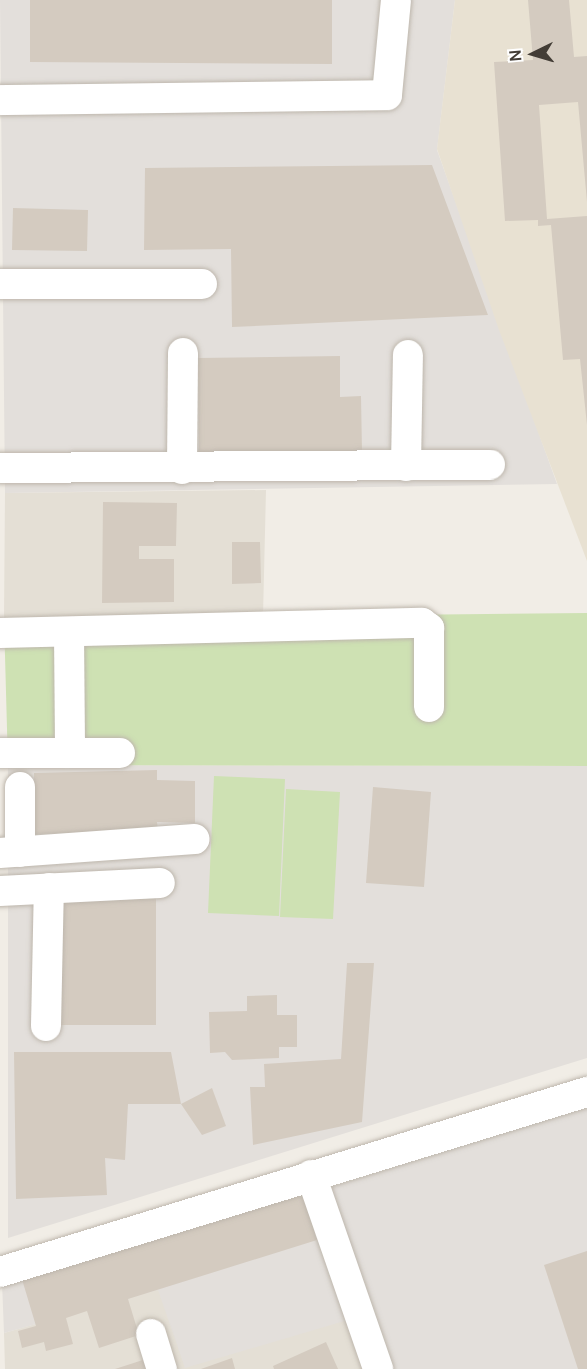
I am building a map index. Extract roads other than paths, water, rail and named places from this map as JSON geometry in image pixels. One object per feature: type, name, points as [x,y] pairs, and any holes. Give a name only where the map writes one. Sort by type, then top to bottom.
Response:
[{"type":"street","points":[[0,100],[387,95],[396,0]]},
{"type":"street","points":[[0,284],[202,284]]},
{"type":"street","points":[[182,469],[183,353]]},
{"type":"street","points":[[406,466],[408,355]]},
{"type":"street","points":[[0,468],[182,469],[490,465]]},
{"type":"street","points":[[0,633],[422,623],[429,628],[429,707]]},
{"type":"street","points":[[69,632],[70,753]]},
{"type":"street","points":[[0,753],[120,753]]},
{"type":"street","points":[[20,787],[10,852],[194,839]]},
{"type":"street","points":[[0,891],[160,883]]},
{"type":"street","points":[[46,1026],[49,888]]},
{"type":"street","points":[[0,1272],[311,1174],[587,1092]]},
{"type":"street","points":[[311,1174],[378,1369]]},
{"type":"street","points":[[151,1334],[162,1369]]}]
